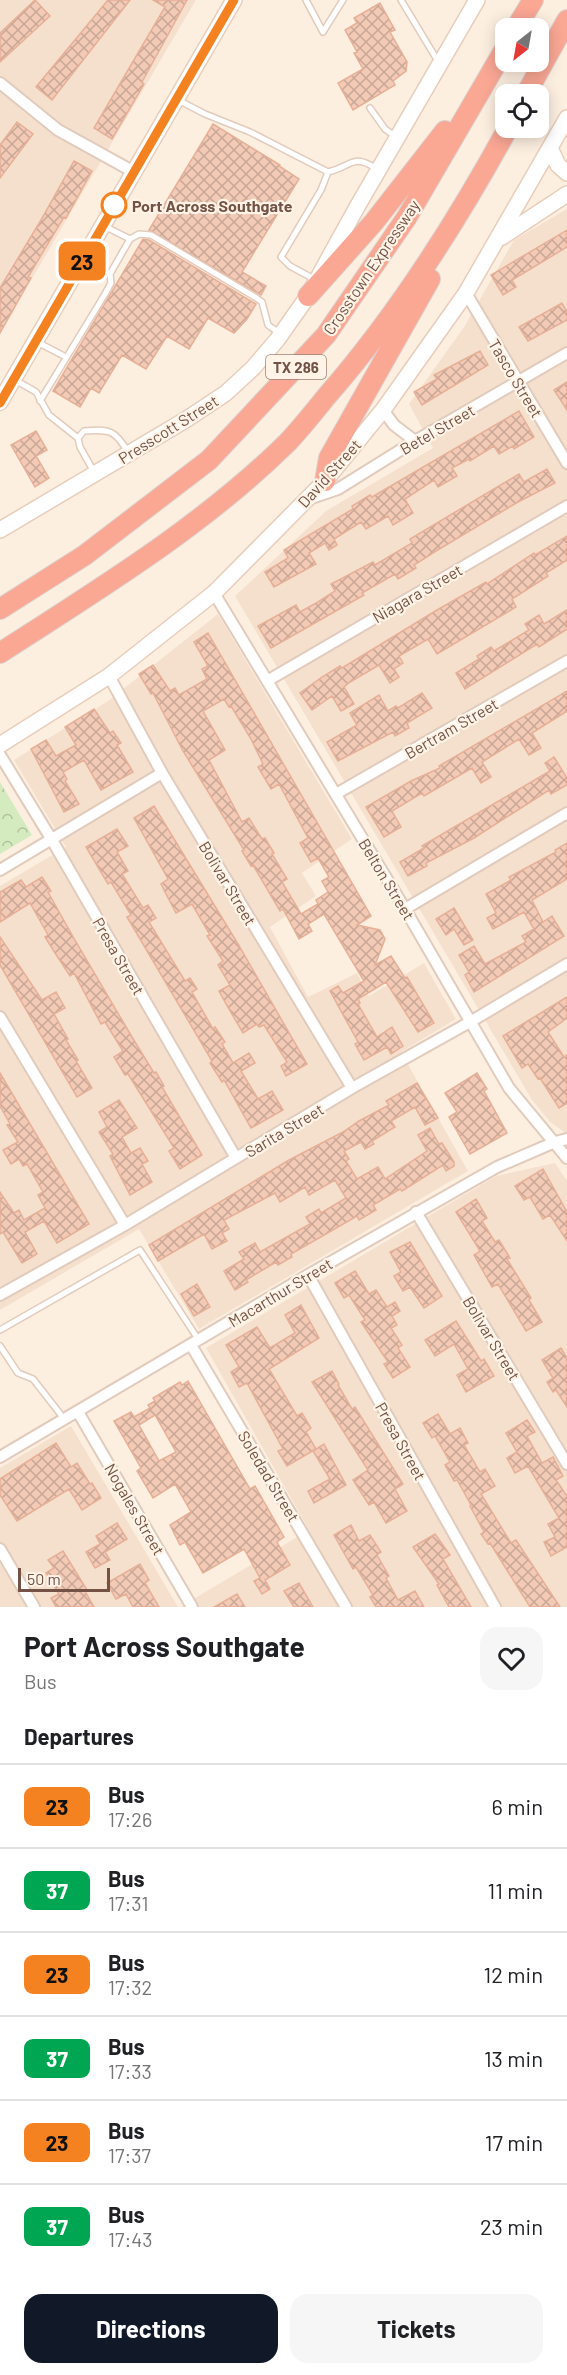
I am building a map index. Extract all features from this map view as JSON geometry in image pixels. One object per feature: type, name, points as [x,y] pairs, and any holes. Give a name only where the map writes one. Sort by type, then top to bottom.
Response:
[{"type":"highway","points":[[522,18],[533,0]]},
{"type":"highway","points":[[532,84],[567,20]]},
{"type":"highway","name":"Crosstown Expressway","points":[[0,609],[85,555],[208,460],[326,335],[407,217],[495,66]]},
{"type":"highway","points":[[315,286],[374,222],[490,74]]},
{"type":"highway","name":"TX 286","points":[[0,653],[153,551],[219,502],[288,441],[350,370],[409,292],[502,138]]},
{"type":"highway","points":[[325,481],[329,458],[418,303],[480,178]]},
{"type":"main road","points":[[315,286],[378,170],[477,0]]},
{"type":"main road","points":[[0,402],[232,1]]},
{"type":"main road","name":"David Street","points":[[0,745],[110,676],[214,593],[325,481],[383,410],[466,293],[567,118]]},
{"type":"main road","points":[[550,148],[558,165],[567,173]]},
{"type":"main road","points":[[499,238],[567,194]]},
{"type":"main road","name":"Presscott Street","points":[[0,530],[187,419],[226,393],[253,368],[315,286]]},
{"type":"street","points":[[0,83],[58,130],[134,172]]},
{"type":"street","name":"Tasco Street","points":[[466,293],[567,463]]},
{"type":"street","name":"Betel Street","points":[[306,500],[338,489],[415,441],[567,353]]},
{"type":"street","points":[[383,410],[394,425],[415,441]]},
{"type":"street","name":"Niagara Street","points":[[267,681],[567,506]]},
{"type":"street","name":"Belton Street","points":[[214,593],[405,909],[509,1088],[567,1158]]},
{"type":"street","name":"Bertram Street","points":[[336,794],[567,661]]},
{"type":"street","name":"Bolivar Street","points":[[110,676],[162,773],[352,1088]]},
{"type":"street","name":"Presa Street","points":[[0,755],[52,840],[236,1158]]},
{"type":"street","points":[[0,870],[162,773]]},
{"type":"street","points":[[405,909],[567,813]]},
{"type":"street","name":"Sarita Street","points":[[1,1291],[125,1225],[352,1088],[567,964]]},
{"type":"street","points":[[0,1017],[125,1225]]},
{"type":"street","name":"Macarthur Street","points":[[0,1457],[416,1212],[497,1167],[567,1139]]},
{"type":"street","name":"Bolivar Street","points":[[416,1212],[567,1464]]},
{"type":"street","name":"Presa Street","points":[[308,1275],[495,1607]]},
{"type":"street","name":"Soledad Street","points":[[195,1343],[346,1607]]},
{"type":"street","name":"Nogales Street","points":[[78,1412],[192,1607]]},
{"type":"street","points":[[0,1549],[34,1607]]},
{"type":"lane","points":[[306,0],[323,32],[342,0]]},
{"type":"lane","points":[[401,0],[440,64]]},
{"type":"lane","points":[[176,99],[205,114],[250,132],[328,172],[355,161],[364,161],[378,170]]},
{"type":"lane","points":[[370,108],[385,129],[397,138]]},
{"type":"lane","points":[[315,286],[281,257],[321,190],[328,172]]},
{"type":"lane","points":[[102,226],[130,239]]},
{"type":"lane","points":[[40,401],[105,294],[111,283],[110,274],[130,239],[139,234],[151,235],[255,297],[262,302],[268,326],[280,334]]},
{"type":"lane","points":[[82,261],[110,274]]},
{"type":"lane","points":[[35,341],[66,357]]},
{"type":"lane","points":[[13,379],[36,392],[49,415],[78,438],[80,447],[95,474]]},
{"type":"lane","points":[[78,438],[84,431],[110,430],[120,438],[129,453]]},
{"type":"lane","points":[[0,1330],[140,1250],[195,1343]]},
{"type":"lane","points":[[0,1346],[18,1373],[33,1379],[65,1420]]},
{"type":"shaded area","points":[[0,0],[196,0],[0,333]]},
{"type":"shaded area","points":[[567,209],[567,1134],[550,1122],[532,1100],[235,596],[326,511],[433,448],[409,404],[464,327],[514,240]]},
{"type":"shaded area","points":[[218,614],[352,839],[302,873],[316,896],[270,927],[308,997],[357,973],[369,996],[424,963],[456,1019],[401,1052],[468,1171],[199,1329],[139,1229],[0,1310],[0,886],[66,847],[14,760],[108,701]]},
{"type":"shaded area","points":[[555,1163],[567,1181],[567,1607],[180,1607],[309,1530],[206,1348],[496,1176]]},
{"type":"shaded area","points":[[71,1426],[178,1607],[0,1607],[0,1468]]},
{"type":"green space","points":[[0,782],[32,835],[0,854]]},
{"type":"building","points":[[35,0],[50,16],[0,62],[0,33]]},
{"type":"building","points":[[108,0],[130,0],[52,100],[36,87]]},
{"type":"building","points":[[153,0],[187,0],[142,82],[144,84],[112,139],[94,128],[165,7]]},
{"type":"building","points":[[380,3],[395,30],[390,32],[407,62],[406,71],[393,81],[395,85],[353,110],[338,83],[363,69],[345,30],[357,23],[354,18]]},
{"type":"building","points":[[17,122],[33,134],[0,178],[0,145]]},
{"type":"building","points":[[213,124],[299,179],[242,272],[266,286],[261,295],[149,230]]},
{"type":"building","points":[[74,161],[92,171],[66,218],[64,217],[28,277],[31,278],[0,333],[0,288]]},
{"type":"building","points":[[567,230],[567,247],[512,280],[516,287],[503,295],[491,275]]},
{"type":"building","points":[[143,239],[149,240],[256,304],[247,319],[234,333],[208,318],[189,349],[167,336],[146,369],[122,355],[99,393],[91,388],[80,407],[53,391]]},
{"type":"building","points":[[562,303],[567,312],[567,320],[528,341],[519,327]]},
{"type":"building","points":[[480,351],[488,365],[422,405],[414,392],[437,379],[434,375]]},
{"type":"building","points":[[567,382],[567,410],[554,390]]},
{"type":"building","points":[[519,411],[534,437],[514,449],[513,446],[499,454],[494,446],[470,461],[469,459],[452,468],[457,476],[438,487],[434,480],[405,499],[413,513],[393,525],[388,516],[366,529],[361,522],[334,539],[337,545],[329,550],[325,543],[309,553],[316,564],[274,587],[265,572],[288,558],[284,550],[353,509],[352,506],[370,495],[372,497]]},
{"type":"building","points":[[36,431],[47,450],[36,456],[49,478],[35,487],[11,445]]},
{"type":"building","points":[[547,469],[555,483],[518,502],[436,551],[414,565],[416,568],[398,579],[395,574],[362,593],[364,595],[271,648],[258,626],[296,605],[300,612],[318,602],[335,591],[331,584],[373,562],[375,565],[412,543],[410,539],[519,474],[524,482]]},
{"type":"building","points":[[567,536],[567,560],[546,573],[548,576],[512,599],[516,607],[437,654],[428,639],[399,656],[403,663],[394,669],[399,677],[390,683],[379,665],[344,687],[354,704],[341,711],[332,696],[312,710],[300,693],[340,666],[342,668],[437,610],[486,582],[487,584],[534,553],[535,555]]},
{"type":"building","points":[[567,610],[567,629],[539,647],[537,644],[465,689],[456,673],[479,659],[477,656],[491,647],[494,651],[529,630],[525,624],[539,615],[544,624]]},
{"type":"building","points":[[208,633],[371,916],[357,925],[380,930],[385,939],[375,965],[391,956],[405,978],[407,977],[434,1023],[418,1032],[386,982],[358,999],[360,1003],[358,1004],[377,1037],[392,1027],[403,1046],[391,1054],[387,1047],[364,1060],[355,1044],[358,1042],[330,991],[338,986],[343,993],[364,981],[324,914],[308,924],[312,931],[299,939],[283,909],[280,911],[253,865],[251,866],[242,851],[244,850],[183,751],[153,693],[151,694],[139,674],[153,665],[170,691],[175,688],[179,695],[207,679],[202,669],[208,666],[194,642]],"holes":[[[224,699],[229,707],[231,706],[251,739],[263,764],[258,767],[271,789],[279,784],[308,838],[300,843],[311,862],[318,858],[329,877],[322,881],[328,892],[316,900],[318,904],[301,914],[282,882],[287,879],[272,854],[274,853],[249,818],[242,822],[209,760],[225,750],[203,711]]]},
{"type":"building","points":[[567,691],[567,711],[532,733],[541,748],[529,755],[519,739],[482,762],[491,777],[481,783],[472,768],[424,796],[422,793],[392,811],[401,827],[384,837],[366,807],[411,781],[440,768],[439,766]]},
{"type":"building","points":[[422,693],[432,708],[407,723],[409,728],[395,736],[393,732],[338,761],[327,742],[357,725],[350,713],[379,695],[388,711],[396,706],[398,708]]},
{"type":"building","points":[[94,709],[110,733],[113,731],[121,743],[117,745],[133,772],[101,790],[84,760],[63,772],[67,779],[65,781],[79,804],[64,812],[31,749],[46,740],[56,756],[76,745],[65,727]]},
{"type":"building","points":[[554,757],[567,778],[567,785],[551,794],[549,790],[474,838],[426,863],[427,866],[408,876],[400,862],[424,848],[422,846],[550,771],[545,763]]},
{"type":"building","points":[[154,806],[238,944],[307,1064],[286,1076],[281,1066],[287,1062],[264,1025],[259,1027],[257,1024],[243,1033],[226,1004],[219,991],[230,985],[218,965],[223,961],[207,936],[210,935],[192,904],[176,913],[161,884],[168,879],[134,818]]},
{"type":"building","points":[[117,829],[128,846],[117,852],[128,871],[122,874],[143,908],[148,905],[156,918],[149,922],[185,981],[190,978],[197,989],[192,992],[213,1029],[215,1027],[225,1042],[222,1044],[233,1063],[249,1053],[255,1063],[241,1071],[258,1099],[272,1091],[283,1110],[251,1128],[224,1080],[222,1082],[210,1063],[212,1061],[127,917],[131,915],[111,882],[108,884],[86,847]]},
{"type":"building","points":[[567,843],[567,879],[532,900],[543,922],[552,916],[564,936],[474,992],[465,975],[469,972],[459,955],[474,946],[485,964],[526,942],[522,936],[534,929],[524,912],[493,929],[487,918],[496,913],[486,894],[511,880],[509,877],[556,852],[555,850]]},
{"type":"building","points":[[42,877],[76,942],[154,1073],[156,1072],[164,1086],[162,1087],[202,1155],[180,1169],[169,1151],[174,1148],[128,1074],[125,1075],[114,1057],[123,1051],[105,1022],[101,1024],[74,973],[70,976],[55,953],[30,903],[0,922],[0,892],[21,880],[26,887]]},
{"type":"building","points":[[454,908],[473,940],[464,945],[454,929],[446,935],[436,919]]},
{"type":"building","points":[[0,937],[42,1000],[56,992],[65,1008],[54,1014],[78,1060],[76,1061],[92,1088],[77,1097],[0,965]]},
{"type":"building","points":[[567,997],[567,1018],[548,1032],[564,1057],[567,1055],[567,1103],[559,1108],[528,1064],[522,1068],[503,1036]]},
{"type":"building","points":[[0,1073],[89,1224],[57,1243],[44,1221],[25,1232],[37,1254],[22,1263],[3,1232],[0,1234],[0,1192],[14,1213],[19,1210],[24,1220],[45,1208],[38,1195],[43,1192],[27,1164],[23,1166],[19,1159],[11,1164],[3,1150],[18,1142],[7,1125],[10,1124],[0,1106]]},
{"type":"building","points":[[477,1073],[507,1133],[470,1154],[449,1117],[457,1112],[445,1093]]},
{"type":"building","points":[[417,1083],[438,1118],[425,1125],[415,1107],[391,1121],[395,1127],[372,1141],[374,1144],[365,1149],[361,1142],[344,1151],[349,1159],[346,1161],[357,1179],[378,1167],[385,1179],[427,1151],[418,1135],[430,1128],[439,1144],[442,1143],[454,1162],[454,1166],[446,1171],[443,1165],[402,1191],[400,1189],[373,1205],[376,1210],[359,1220],[357,1216],[291,1254],[292,1257],[278,1265],[276,1262],[246,1280],[248,1282],[235,1290],[224,1271],[244,1259],[239,1252],[255,1243],[260,1252],[310,1224],[306,1217],[319,1209],[321,1213],[346,1198],[335,1180],[309,1195],[305,1187],[280,1202],[275,1193],[224,1220],[229,1229],[222,1233],[227,1241],[212,1249],[204,1234],[158,1261],[149,1245],[289,1160],[389,1105],[386,1101]]},
{"type":"building","points":[[119,1100],[137,1128],[122,1137],[131,1153],[140,1148],[148,1161],[142,1164],[152,1182],[130,1195],[110,1156],[113,1154],[99,1132],[107,1127],[99,1112]]},
{"type":"building","points":[[543,1169],[567,1212],[567,1241],[550,1215],[543,1219],[530,1197],[524,1200],[515,1186]]},
{"type":"building","points":[[476,1199],[487,1218],[482,1221],[495,1242],[499,1240],[510,1258],[507,1259],[531,1298],[529,1300],[542,1322],[526,1331],[498,1284],[492,1287],[474,1255],[480,1251],[456,1212]]},
{"type":"building","points":[[410,1242],[442,1296],[424,1308],[410,1287],[403,1291],[394,1276],[401,1272],[390,1252]]},
{"type":"building","points":[[355,1271],[369,1294],[376,1290],[387,1307],[395,1302],[400,1311],[392,1316],[397,1325],[391,1328],[402,1345],[398,1348],[410,1367],[393,1378],[384,1364],[388,1362],[361,1322],[365,1320],[349,1295],[344,1298],[335,1283]]},
{"type":"building","points":[[197,1284],[210,1307],[194,1316],[181,1294]]},
{"type":"building","points":[[301,1305],[319,1338],[269,1369],[297,1416],[302,1413],[311,1428],[306,1432],[316,1449],[287,1466],[278,1451],[283,1449],[247,1383],[239,1387],[231,1372],[239,1367],[226,1345],[257,1327],[270,1348],[295,1333],[285,1315]]},
{"type":"building","points":[[456,1321],[481,1361],[484,1359],[494,1376],[466,1392],[457,1375],[468,1369],[454,1344],[435,1356],[425,1340]]},
{"type":"building","points":[[561,1348],[567,1358],[567,1407],[556,1390],[553,1392],[547,1382],[553,1378],[542,1360]]},
{"type":"building","points":[[332,1371],[352,1409],[355,1407],[403,1484],[395,1489],[407,1511],[386,1523],[374,1502],[369,1505],[353,1480],[368,1470],[312,1382]]},
{"type":"building","points":[[188,1381],[250,1489],[255,1486],[284,1537],[277,1542],[290,1565],[265,1580],[270,1589],[262,1594],[254,1581],[260,1578],[244,1549],[203,1573],[185,1542],[180,1545],[170,1525],[191,1512],[175,1484],[153,1498],[137,1471],[141,1468],[114,1421],[131,1412],[134,1417],[150,1408],[148,1405],[155,1401],[153,1398],[180,1382],[182,1385]],"holes":[[[155,1415],[176,1452],[159,1461],[139,1425]]]},
{"type":"building","points":[[438,1414],[450,1434],[460,1428],[468,1443],[464,1445],[480,1472],[485,1469],[495,1486],[481,1494],[511,1543],[516,1540],[560,1607],[530,1607],[490,1543],[488,1544],[481,1534],[484,1532],[471,1505],[457,1480],[454,1481],[445,1465],[450,1462],[435,1436],[432,1438],[423,1423]]},
{"type":"building","points":[[527,1420],[535,1432],[527,1436],[542,1463],[553,1457],[563,1476],[556,1480],[567,1496],[567,1547],[551,1556],[544,1542],[555,1537],[548,1524],[559,1518],[528,1466],[515,1473],[507,1458],[517,1452],[506,1433]]},
{"type":"building","points":[[56,1443],[71,1467],[77,1463],[101,1498],[82,1510],[69,1489],[17,1521],[0,1495],[0,1479]]},
{"type":"building","points":[[324,1444],[346,1485],[314,1503],[308,1491],[330,1479],[313,1451]]},
{"type":"building","points":[[117,1523],[127,1539],[105,1552],[110,1560],[95,1568],[86,1552],[100,1544],[96,1536]]},
{"type":"building","points":[[351,1525],[359,1541],[370,1535],[381,1552],[377,1555],[389,1576],[386,1578],[398,1600],[415,1591],[424,1607],[376,1607],[370,1597],[373,1595],[356,1567],[353,1569],[334,1535]]},
{"type":"building","points":[[435,1534],[450,1555],[443,1559],[471,1607],[449,1607],[437,1585],[439,1584],[413,1547]]},
{"type":"building","points":[[63,1551],[87,1590],[85,1591],[94,1607],[56,1607],[51,1598],[59,1594],[46,1573],[54,1568],[48,1560]]},
{"type":"building","points":[[140,1564],[149,1580],[145,1583],[159,1607],[133,1607],[126,1594],[116,1599],[107,1583]]},
{"type":"building","points":[[299,1583],[313,1607],[294,1607],[284,1591]]},
{"type":"building","points":[[237,1594],[245,1607],[214,1607]]},
{"type":"bus line","name":"23","points":[[0,403],[234,0]]},
{"type":"place","name":"Port Across Southgate","points":[[114,205]]}]
